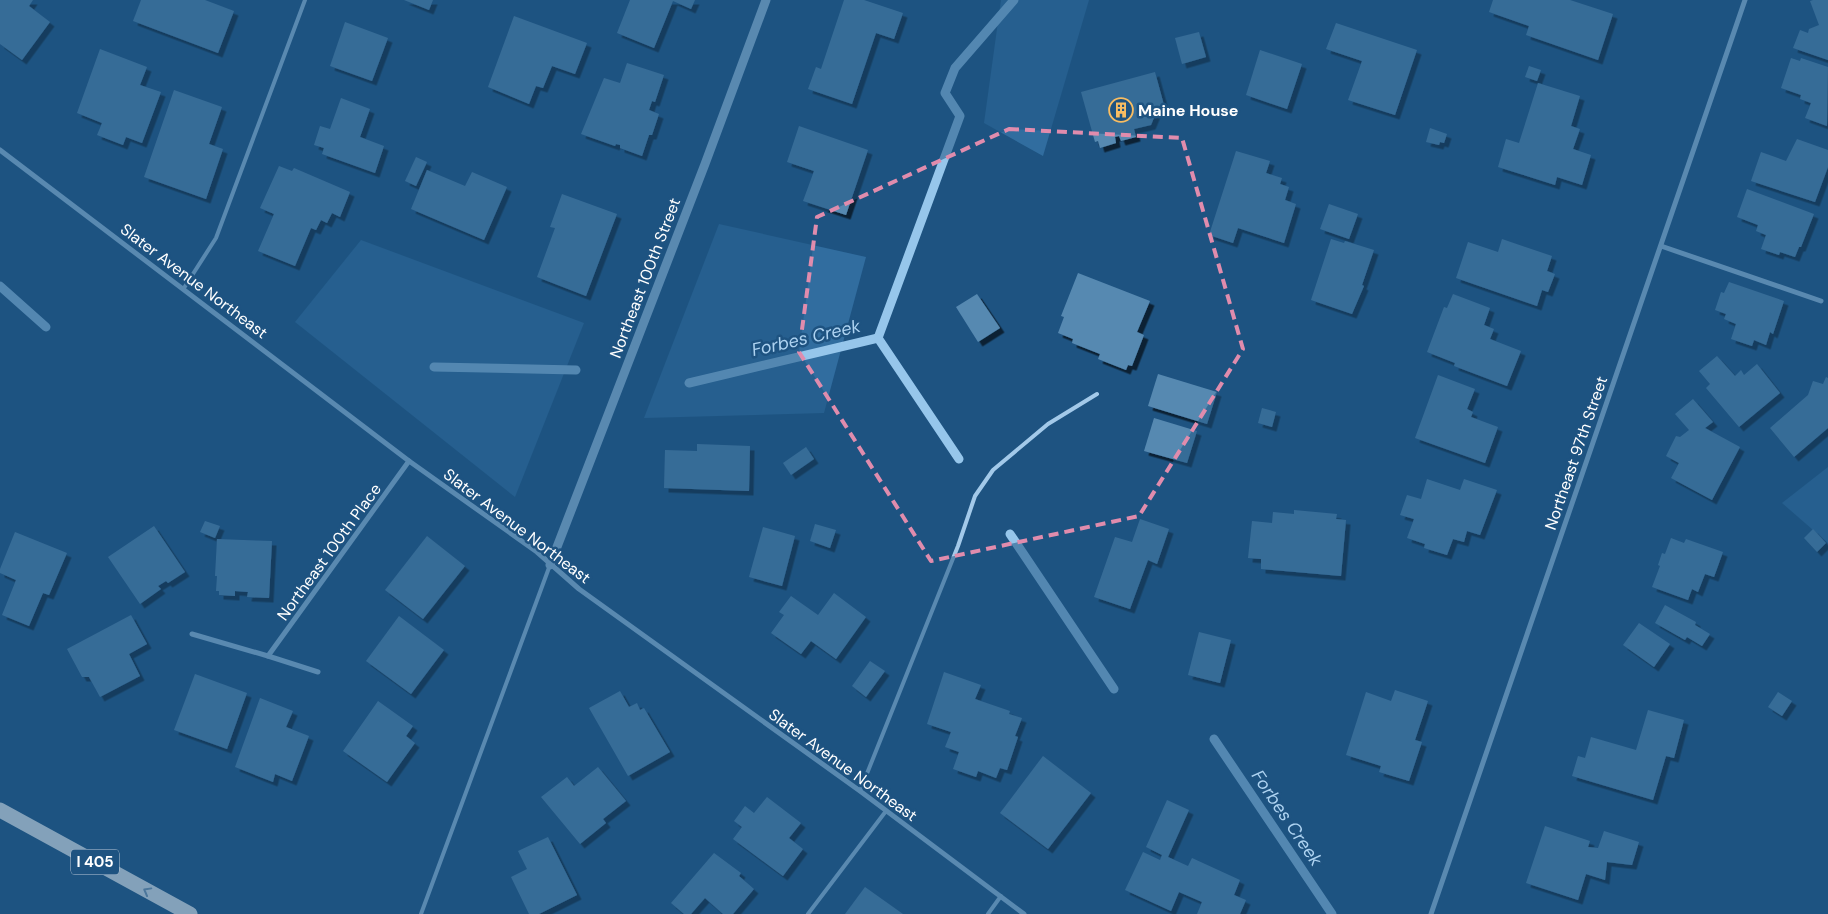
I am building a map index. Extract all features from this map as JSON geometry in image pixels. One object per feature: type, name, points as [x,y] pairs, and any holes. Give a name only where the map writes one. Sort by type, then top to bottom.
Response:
[{"type":"highway","name":"I 405","points":[[0,810],[190,914]]},
{"type":"street","name":"Northeast 100th Street","points":[[550,565],[705,164],[766,0]]},
{"type":"street","name":"Northeast 97th Street","points":[[1431,914],[1745,0]]},
{"type":"street","name":"Slater Avenue Northeast","points":[[0,150],[184,288],[409,461],[536,552],[550,565],[860,791],[1024,914]]},
{"type":"street","points":[[1661,246],[1821,301]]},
{"type":"street","name":"Northeast 100th Place","points":[[268,656],[409,461]]},
{"type":"street","points":[[192,634],[318,672]]},
{"type":"lane","points":[[184,288],[216,238],[305,0]]},
{"type":"lane","points":[[860,791],[958,546],[975,496],[993,470],[1048,424],[1097,394]]},
{"type":"lane","points":[[421,914],[550,565]]},
{"type":"lane","points":[[808,914],[886,811]]},
{"type":"lane","points":[[988,914],[1001,896]]},
{"type":"highlighted area","points":[[1009,129],[1182,138],[1243,349],[1139,516],[931,561],[799,352],[817,217]]},
{"type":"shaded area","points":[[1001,0],[1089,0],[1043,156],[984,123]]},
{"type":"shaded area","points":[[719,224],[866,257],[824,413],[644,418]]},
{"type":"shaded area","points":[[361,240],[584,323],[515,497],[295,322]]},
{"type":"shaded area","points":[[1828,467],[1828,543],[1782,503]]},
{"type":"building","points":[[0,0],[33,0],[29,6],[50,22],[22,60],[0,44]]},
{"type":"building","points":[[141,0],[205,0],[234,11],[218,53],[133,21]]},
{"type":"building","points":[[404,0],[433,0],[429,10]]},
{"type":"building","points":[[630,0],[695,0],[691,9],[673,1],[654,48],[617,33]]},
{"type":"building","points":[[844,0],[864,0],[903,13],[894,39],[876,33],[852,104],[808,89],[816,67],[821,69]]},
{"type":"building","points":[[1493,0],[1570,0],[1613,14],[1598,60],[1526,35],[1529,26],[1489,12]]},
{"type":"building","points":[[1828,0],[1828,60],[1793,48],[1800,30],[1808,33],[1809,29],[1819,25],[1810,1]]},
{"type":"building","points":[[514,16],[587,43],[575,74],[552,66],[543,88],[536,86],[529,104],[488,87]]},
{"type":"building","points":[[345,22],[388,38],[372,81],[330,66]]},
{"type":"building","points":[[1336,23],[1417,50],[1395,115],[1348,100],[1362,61],[1326,49]]},
{"type":"building","points":[[1199,32],[1206,57],[1182,64],[1175,38]]},
{"type":"building","points":[[100,49],[147,67],[140,85],[161,92],[142,143],[126,137],[123,145],[97,135],[102,123],[77,113]]},
{"type":"building","points":[[1260,50],[1302,64],[1287,109],[1246,95]]},
{"type":"building","points":[[1791,58],[1800,61],[1801,58],[1828,67],[1827,126],[1805,118],[1811,103],[1800,99],[1801,95],[1781,88]]},
{"type":"building","points":[[627,63],[664,75],[655,102],[652,101],[649,110],[659,114],[642,156],[620,148],[620,145],[616,144],[615,146],[581,134],[604,78],[620,83]]},
{"type":"building","points":[[1529,66],[1541,70],[1537,81],[1525,77]]},
{"type":"building","name":"Maine House","points":[[1155,72],[1164,105],[1155,108],[1156,113],[1151,125],[1134,129],[1136,137],[1121,141],[1119,136],[1115,137],[1116,143],[1100,148],[1098,141],[1095,142],[1081,92]]},
{"type":"building","points":[[1538,83],[1580,96],[1571,126],[1580,129],[1573,149],[1591,155],[1582,185],[1557,177],[1555,185],[1498,167],[1506,139],[1519,143]]},
{"type":"building","points":[[174,90],[222,107],[209,144],[223,149],[206,199],[144,177]]},
{"type":"building","points":[[341,98],[370,109],[360,137],[384,146],[375,173],[322,154],[324,148],[314,145],[320,126],[330,129]]},
{"type":"building","points":[[799,126],[868,150],[846,215],[803,201],[814,171],[787,162]]},
{"type":"building","points":[[1430,128],[1447,134],[1444,143],[1440,142],[1439,145],[1426,142]]},
{"type":"building","points":[[1797,139],[1828,150],[1828,167],[1815,202],[1751,181],[1761,152],[1786,161]]},
{"type":"building","points":[[1236,151],[1270,161],[1266,173],[1282,178],[1280,184],[1289,187],[1285,200],[1296,204],[1284,243],[1238,228],[1233,243],[1209,235]]},
{"type":"building","points":[[416,157],[427,162],[416,186],[405,181]]},
{"type":"building","points":[[279,166],[292,171],[294,168],[350,192],[340,217],[332,213],[327,223],[321,220],[316,230],[311,228],[295,266],[258,251],[274,214],[260,208]]},
{"type":"building","points":[[427,170],[465,186],[472,172],[507,187],[484,240],[411,209]]},
{"type":"building","points":[[1747,189],[1814,214],[1795,257],[1780,252],[1779,255],[1761,249],[1766,235],[1756,231],[1758,225],[1737,217]]},
{"type":"building","points":[[562,194],[617,214],[586,296],[537,277],[555,228],[550,227]]},
{"type":"building","points":[[1329,204],[1358,214],[1349,239],[1320,229]]},
{"type":"building","points":[[1331,239],[1344,243],[1345,241],[1374,250],[1362,285],[1364,286],[1352,314],[1311,300]]},
{"type":"building","points":[[1502,239],[1552,256],[1547,271],[1555,274],[1548,292],[1542,290],[1537,306],[1456,278],[1468,242],[1498,252]]},
{"type":"building","points":[[1078,273],[1150,301],[1137,332],[1144,335],[1132,366],[1128,365],[1126,370],[1098,359],[1100,354],[1072,343],[1073,339],[1058,333],[1064,317],[1061,316]]},
{"type":"building","points":[[1729,282],[1784,301],[1773,334],[1770,332],[1766,345],[1754,340],[1752,346],[1731,339],[1736,324],[1724,319],[1726,314],[1715,310],[1721,292],[1724,293]]},
{"type":"building","points":[[977,294],[1000,328],[978,342],[956,307]]},
{"type":"building","points":[[1453,294],[1490,308],[1484,325],[1494,329],[1490,339],[1521,351],[1507,386],[1454,366],[1455,363],[1427,352],[1444,307],[1447,308]]},
{"type":"building","points":[[1717,356],[1735,376],[1741,370],[1744,375],[1757,364],[1780,393],[1739,427],[1706,388],[1710,384],[1699,371]]},
{"type":"building","points":[[1158,374],[1217,392],[1207,424],[1148,406]]},
{"type":"building","points":[[1438,375],[1475,389],[1467,409],[1473,412],[1471,417],[1498,427],[1485,463],[1415,438]]},
{"type":"building","points":[[1826,377],[1828,378],[1828,428],[1794,457],[1770,428],[1808,395],[1813,381],[1823,384]]},
{"type":"building","points":[[1693,399],[1713,422],[1705,428],[1740,447],[1712,500],[1671,478],[1679,463],[1666,456],[1676,436],[1680,437],[1689,430],[1675,414]]},
{"type":"building","points":[[1262,408],[1276,412],[1272,427],[1258,423]]},
{"type":"building","points":[[1154,418],[1197,431],[1187,463],[1144,451]]},
{"type":"building","points":[[697,444],[750,446],[749,491],[664,488],[665,450],[697,451]]},
{"type":"building","points":[[806,447],[814,459],[791,475],[783,463]]},
{"type":"building","points":[[1427,479],[1460,490],[1464,479],[1497,490],[1480,535],[1467,531],[1464,542],[1453,539],[1447,555],[1424,548],[1425,544],[1407,538],[1414,519],[1400,515],[1407,495],[1421,499]]},
{"type":"building","points":[[1294,510],[1337,514],[1336,519],[1346,520],[1341,576],[1261,569],[1261,559],[1248,558],[1252,521],[1272,523],[1273,512],[1294,514]]},
{"type":"building","points":[[1140,519],[1169,529],[1157,564],[1148,560],[1130,609],[1094,597],[1115,537],[1132,542]]},
{"type":"building","points":[[205,521],[220,526],[215,538],[200,532]]},
{"type":"building","points":[[815,524],[836,530],[830,548],[810,541]]},
{"type":"building","points":[[154,526],[185,572],[168,583],[166,581],[158,586],[161,589],[140,604],[108,557]]},
{"type":"building","points":[[763,527],[795,536],[782,586],[749,577]]},
{"type":"building","points":[[1813,529],[1826,543],[1817,552],[1804,538]]},
{"type":"building","points":[[15,532],[67,553],[49,595],[43,593],[29,626],[2,615],[16,580],[0,573],[0,569]]},
{"type":"building","points":[[427,536],[465,566],[423,619],[385,590]]},
{"type":"building","points":[[1671,538],[1684,543],[1686,539],[1723,552],[1714,577],[1705,574],[1698,592],[1692,589],[1688,600],[1652,587],[1660,566],[1658,565],[1662,553],[1665,554]]},
{"type":"building","points":[[217,539],[272,541],[269,598],[247,597],[248,592],[235,591],[235,596],[219,595],[219,591],[216,591],[217,576],[215,576]]},
{"type":"building","points":[[834,593],[866,617],[836,659],[811,641],[801,654],[771,633],[784,615],[779,612],[791,596],[818,615]]},
{"type":"building","points":[[1665,605],[1696,622],[1695,625],[1710,634],[1702,646],[1687,637],[1685,640],[1655,623]]},
{"type":"building","points":[[131,615],[147,644],[129,654],[140,676],[100,697],[89,677],[82,677],[67,649]]},
{"type":"building","points":[[399,616],[444,650],[411,694],[366,661]]},
{"type":"building","points":[[1639,623],[1670,644],[1654,667],[1623,645]]},
{"type":"building","points":[[1199,632],[1231,640],[1220,683],[1188,675]]},
{"type":"building","points":[[870,661],[885,671],[866,697],[852,686]]},
{"type":"building","points":[[944,672],[981,685],[975,699],[1010,711],[1009,714],[1022,718],[1015,736],[1018,737],[1007,770],[1000,768],[996,778],[978,771],[976,777],[953,769],[959,752],[945,747],[951,732],[927,724]]},
{"type":"building","points":[[195,674],[247,693],[227,749],[174,730]]},
{"type":"building","points":[[1395,690],[1428,701],[1415,740],[1422,742],[1409,781],[1379,772],[1381,766],[1346,755],[1366,692],[1391,701]]},
{"type":"building","points":[[620,691],[629,707],[637,703],[640,710],[644,708],[670,752],[628,776],[589,708]]},
{"type":"building","points":[[1778,692],[1792,701],[1782,716],[1768,707]]},
{"type":"building","points":[[260,698],[293,711],[286,727],[309,736],[292,781],[275,774],[273,782],[235,767]]},
{"type":"building","points":[[378,701],[413,726],[406,736],[415,743],[387,782],[343,751]]},
{"type":"building","points":[[1648,710],[1684,720],[1674,758],[1666,756],[1653,800],[1572,776],[1578,756],[1585,758],[1591,737],[1636,750]]},
{"type":"building","points":[[1043,756],[1091,793],[1048,849],[1000,813]]},
{"type":"building","points":[[598,767],[626,801],[603,819],[606,823],[580,844],[541,797],[567,777],[574,786]]},
{"type":"building","points":[[767,797],[801,823],[789,838],[803,849],[783,876],[733,839],[742,827],[734,821],[745,806],[754,813]]},
{"type":"building","points":[[1167,800],[1189,810],[1168,857],[1188,866],[1192,858],[1240,880],[1234,895],[1246,900],[1240,914],[1197,914],[1202,902],[1179,892],[1171,911],[1125,890],[1143,852],[1160,860],[1162,855],[1146,847]]},
{"type":"building","points":[[1545,826],[1590,841],[1588,847],[1598,848],[1604,831],[1639,842],[1632,865],[1607,862],[1605,880],[1586,874],[1578,900],[1526,883]]},
{"type":"building","points":[[548,837],[577,895],[539,914],[529,914],[511,877],[527,869],[518,851]]},
{"type":"building","points":[[714,853],[741,873],[739,876],[754,889],[733,914],[723,914],[705,898],[691,914],[684,914],[671,903]]},
{"type":"building","points":[[865,887],[903,914],[845,914]]},
{"type":"waterway","points":[[878,338],[960,116],[945,93],[955,68],[1014,0]]},
{"type":"waterway","name":"Forbes Creek","points":[[0,286],[46,327]]},
{"type":"waterway","name":"Forbes Creek","points":[[689,383],[878,338],[959,459]]},
{"type":"waterway","name":"Forbes Creek","points":[[434,367],[576,370]]},
{"type":"waterway","name":"Forbes Creek","points":[[1010,534],[1114,689]]},
{"type":"waterway","name":"Forbes Creek","points":[[1214,739],[1332,914]]},
{"type":"place","name":"Maine House","points":[[1121,110]]}]
